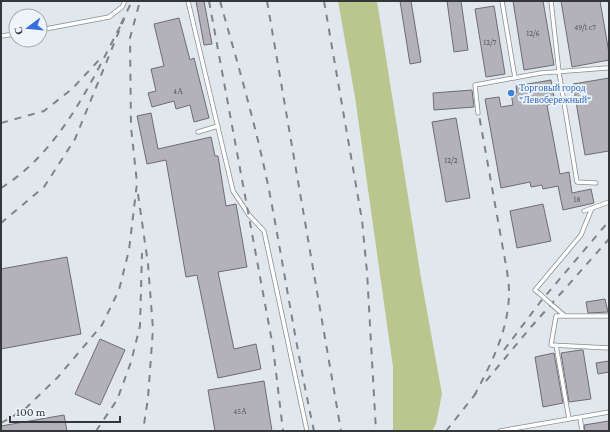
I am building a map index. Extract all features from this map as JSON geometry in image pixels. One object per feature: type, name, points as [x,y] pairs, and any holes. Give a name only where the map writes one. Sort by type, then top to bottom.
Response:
[{"type":"lane","points":[[48,28],[109,17],[122,7],[124,1]]},
{"type":"lane","points":[[188,1],[233,191],[248,215],[264,231],[307,431]]},
{"type":"lane","points":[[502,1],[515,78]]},
{"type":"lane","points":[[551,1],[559,72],[577,182],[596,183]]},
{"type":"lane","points":[[478,113],[475,85],[541,73],[607,68]]},
{"type":"lane","points":[[198,132],[218,126]]},
{"type":"lane","points":[[584,211],[609,202]]},
{"type":"lane","points":[[565,316],[535,290],[581,235],[592,208]]},
{"type":"lane","points":[[609,316],[556,316],[551,345],[609,348]]},
{"type":"lane","points":[[556,345],[569,419]]},
{"type":"lane","points":[[500,431],[609,412]]},
{"type":"lane","points":[[580,417],[582,431]]},
{"type":"lane","points":[[528,426],[529,431]]},
{"type":"green space","points":[[338,1],[377,1],[421,278],[442,394],[436,424],[432,431],[393,431],[393,367],[355,97]]},
{"type":"building","points":[[196,1],[204,1],[212,44],[204,45]]},
{"type":"building","points":[[400,1],[411,1],[421,62],[410,64]]},
{"type":"building","points":[[447,1],[461,1],[468,50],[454,52]]},
{"type":"building","points":[[513,1],[543,1],[554,65],[524,70]]},
{"type":"building","points":[[561,1],[600,1],[609,60],[572,67]]},
{"type":"building","points":[[494,6],[505,74],[486,77],[475,9]]},
{"type":"building","points":[[179,18],[190,60],[194,58],[209,118],[194,122],[190,105],[176,109],[174,101],[152,107],[148,93],[156,91],[151,69],[164,66],[154,24]]},
{"type":"building","points":[[609,78],[609,151],[585,155],[573,84]]},
{"type":"building","points":[[551,80],[555,103],[547,105],[560,174],[569,172],[572,193],[591,189],[594,203],[563,210],[558,186],[543,189],[542,185],[531,187],[530,182],[501,188],[485,99],[499,97],[501,107],[513,105],[511,93],[517,92],[516,86]]},
{"type":"building","points":[[472,90],[474,107],[434,110],[433,93]]},
{"type":"building","points":[[151,113],[158,149],[211,137],[215,156],[218,156],[226,206],[236,204],[247,267],[218,272],[234,349],[256,344],[261,369],[218,378],[197,275],[186,277],[166,160],[147,164],[137,116]]},
{"type":"building","points":[[456,118],[470,198],[446,202],[432,122]]},
{"type":"building","points":[[543,204],[551,241],[517,248],[510,211]]},
{"type":"building","points":[[67,257],[81,334],[1,349],[1,269]]},
{"type":"building","points":[[605,299],[608,312],[588,313],[586,302]]},
{"type":"building","points":[[100,339],[125,350],[100,405],[75,394]]},
{"type":"building","points":[[583,350],[591,399],[569,402],[561,353]]},
{"type":"building","points":[[554,353],[563,403],[543,407],[535,357]]},
{"type":"building","points":[[609,361],[609,372],[598,374],[596,363]]},
{"type":"building","points":[[264,381],[272,431],[215,431],[208,390]]},
{"type":"building","points":[[64,415],[67,431],[1,431],[1,426]]},
{"type":"building","points":[[609,421],[609,431],[585,431],[584,425]]},
{"type":"railway","points":[[121,24],[132,1]]},
{"type":"railway","points":[[1,423],[24,410],[58,377],[102,325],[119,290],[129,250],[137,183],[131,127],[130,38],[140,1]]},
{"type":"railway","points":[[209,1],[273,347],[283,431]]},
{"type":"railway","points":[[220,1],[247,97],[265,170],[314,431]]},
{"type":"railway","points":[[267,1],[341,431]]},
{"type":"railway","points":[[324,1],[362,220],[367,272],[376,431]]},
{"type":"railway","points":[[1,188],[22,172],[41,154],[58,134],[87,89],[124,19],[75,139],[44,187],[1,223]]},
{"type":"railway","points":[[1,123],[44,111],[72,89],[99,60]]},
{"type":"railway","points":[[474,396],[487,372],[498,346],[506,320],[509,292],[507,271],[479,115]]},
{"type":"railway","points":[[138,194],[148,264],[153,329],[148,398],[143,431]]},
{"type":"railway","points":[[504,350],[541,301],[609,221]]},
{"type":"railway","points":[[486,381],[531,327],[609,239]]},
{"type":"railway","points":[[96,431],[117,400],[131,362],[140,326],[142,253]]},
{"type":"railway","points":[[446,431],[477,392]]},
{"type":"place","name":"Торговый город \"Левобережный\"","points":[[511,93]]}]
